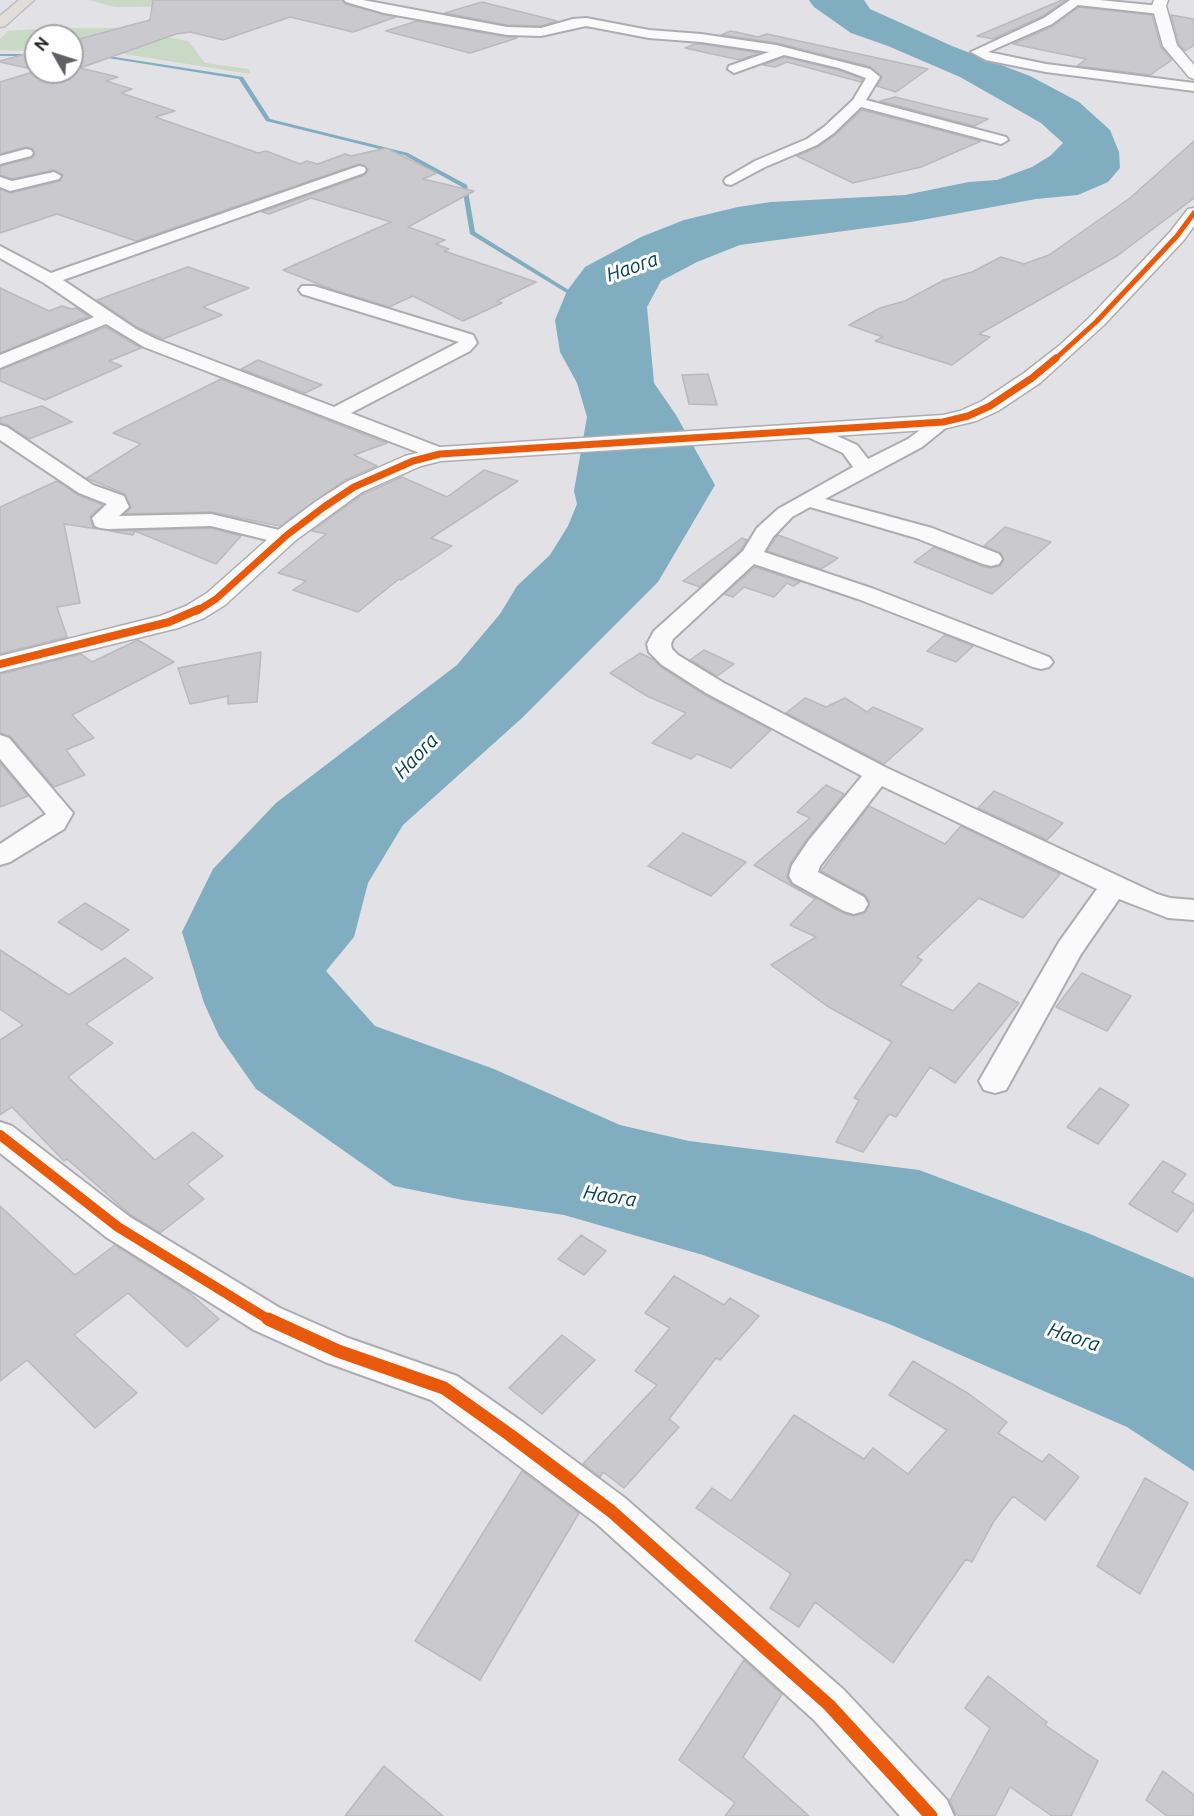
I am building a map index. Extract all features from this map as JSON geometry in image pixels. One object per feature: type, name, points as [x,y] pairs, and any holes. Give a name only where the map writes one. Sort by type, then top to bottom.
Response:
[{"type":"main road","points":[[0,23],[27,0]]},
{"type":"street","points":[[350,0],[377,8],[507,31],[541,32],[573,23],[586,22],[649,34],[700,38],[785,50],[843,65],[873,77],[858,102],[829,130],[812,142],[760,164],[731,181]]},
{"type":"street","points":[[1194,74],[1170,46],[1161,5],[1076,1],[1048,21],[977,52],[990,57],[1054,70],[1194,87]]},
{"type":"street","points":[[734,69],[785,50]]},
{"type":"street","points":[[858,102],[1001,140]]},
{"type":"street","points":[[0,160],[26,153]]},
{"type":"street","points":[[50,279],[359,170]]},
{"type":"street","points":[[0,181],[10,186],[54,176]]},
{"type":"street","points":[[0,664],[170,622],[195,612],[216,599],[284,538],[354,487],[404,464],[440,454],[943,422],[990,406],[1032,378],[1097,321],[1177,236],[1194,213]]},
{"type":"street","points":[[0,250],[50,279],[106,318],[150,343],[440,454]]},
{"type":"street","points":[[308,290],[467,339],[468,343],[464,348],[335,414]]},
{"type":"street","points":[[0,362],[106,318]]},
{"type":"street","points":[[943,422],[915,443],[864,468],[775,521],[751,555],[662,636],[659,644],[661,652],[715,688],[878,774],[1114,885],[1168,908],[1194,910]]},
{"type":"street","points":[[0,431],[86,489],[117,500],[118,507],[104,518],[103,521],[108,523],[212,520],[284,538]]},
{"type":"street","points":[[799,431],[850,449],[864,468]]},
{"type":"street","points":[[807,500],[924,533],[991,559]]},
{"type":"street","points":[[751,555],[813,578],[866,594],[1041,662]]},
{"type":"street","points":[[0,743],[60,813],[54,823],[0,856]]},
{"type":"street","points":[[854,904],[803,876],[806,865],[819,846],[878,774]]},
{"type":"street","points":[[995,1081],[1069,949],[1114,885]]},
{"type":"street","points":[[0,1135],[118,1227],[267,1319],[338,1351],[444,1388],[510,1435],[611,1511],[830,1706],[931,1816]]},
{"type":"green space","points":[[89,0],[212,0],[193,6],[115,7]]},
{"type":"green space","points":[[84,28],[118,28],[188,41],[205,63],[249,69],[251,74],[118,53],[84,52]]},
{"type":"green space","points":[[24,30],[24,51],[0,50],[0,39],[8,31]]},
{"type":"water","name":"Haora","points":[[809,0],[864,0],[870,9],[952,46],[1030,76],[1079,102],[1110,130],[1119,152],[1120,168],[1108,182],[1078,195],[1036,199],[911,222],[740,245],[697,262],[661,281],[647,307],[654,383],[676,415],[715,485],[658,582],[522,718],[403,825],[368,883],[354,937],[326,971],[375,1026],[494,1069],[620,1125],[689,1141],[919,1170],[1090,1234],[1194,1278],[1194,1471],[1127,1427],[889,1324],[703,1255],[564,1215],[463,1200],[394,1186],[256,1089],[219,1036],[204,1003],[182,932],[213,869],[276,803],[457,665],[500,614],[517,586],[550,555],[568,526],[577,504],[574,491],[587,417],[577,383],[560,352],[555,320],[567,291],[585,267],[641,237],[684,220],[771,202],[905,195],[969,182],[997,180],[1032,167],[1050,156],[1063,143],[1041,123],[960,77],[851,33],[814,7]]},
{"type":"building","points":[[153,0],[342,0],[345,4],[396,17],[353,32],[290,17],[223,40],[190,32],[176,34],[84,67],[84,38],[150,20]]},
{"type":"building","points":[[1066,0],[1043,16],[993,39],[977,36]]},
{"type":"building","points":[[482,2],[557,21],[541,26],[507,25],[445,13]]},
{"type":"building","points":[[1079,7],[1152,15],[1161,47],[1172,60],[1150,75],[1077,66],[1086,59],[1013,44],[1053,26]]},
{"type":"building","points":[[1171,15],[1194,19],[1194,45],[1185,51],[1179,44]]},
{"type":"building","points":[[417,21],[517,38],[470,53],[386,31]]},
{"type":"building","points":[[731,31],[758,37],[767,34],[928,69],[896,92],[877,86],[882,77],[871,67],[777,43],[721,35]]},
{"type":"building","points":[[695,44],[760,53],[740,60],[685,48]]},
{"type":"building","points":[[24,54],[24,67],[0,61]]},
{"type":"building","points":[[784,57],[838,70],[863,79],[861,82],[787,62],[775,67],[763,65]]},
{"type":"building","points":[[84,69],[118,77],[106,81],[132,89],[121,93],[175,111],[155,117],[258,153],[266,151],[300,164],[307,161],[318,164],[345,154],[351,156],[386,148],[437,173],[423,179],[474,191],[408,227],[445,240],[436,244],[449,249],[444,251],[536,282],[497,301],[502,303],[463,321],[413,296],[389,307],[334,290],[283,270],[391,222],[311,198],[269,214],[262,212],[365,175],[368,169],[359,164],[136,241],[57,214],[0,233],[0,189],[11,193],[60,181],[63,175],[54,170],[12,179],[0,175],[0,166],[32,158],[35,154],[33,149],[26,147],[0,154],[0,82],[24,75],[24,84],[84,84]]},
{"type":"building","points":[[895,97],[988,119],[974,126],[880,101]]},
{"type":"building","points":[[862,110],[981,141],[921,167],[853,183],[797,156],[818,147],[835,135]]},
{"type":"building","points":[[1194,141],[1194,198],[1117,256],[979,334],[990,337],[952,365],[875,341],[883,337],[849,325],[880,308],[905,301],[944,280],[972,272],[1001,257],[1024,264],[1049,255],[1130,198]]},
{"type":"building","points":[[188,267],[249,288],[203,307],[222,315],[163,339],[137,327],[97,300]]},
{"type":"building","points":[[0,288],[49,311],[62,306],[76,308],[89,316],[0,353]]},
{"type":"building","points":[[106,327],[141,348],[109,361],[122,366],[45,400],[0,381],[0,370]]},
{"type":"building","points":[[258,360],[322,385],[305,393],[241,369]]},
{"type":"building","points":[[708,374],[717,405],[689,404],[682,375]]},
{"type":"building","points":[[221,379],[387,443],[354,455],[377,466],[345,480],[280,526],[211,512],[125,514],[131,507],[125,494],[87,478],[141,444],[113,433]]},
{"type":"building","points":[[42,406],[72,422],[29,439],[8,425],[0,423],[0,418]]},
{"type":"building","points":[[484,470],[518,481],[431,538],[452,546],[401,580],[399,579],[358,612],[293,590],[306,581],[278,573],[326,534],[312,531],[363,494],[402,477],[447,497]]},
{"type":"building","points":[[57,481],[78,495],[103,505],[90,517],[93,527],[97,529],[64,524],[80,603],[57,607],[67,637],[0,654],[0,507]]},
{"type":"building","points":[[1005,527],[1051,542],[992,594],[914,562],[934,547],[982,566],[990,568],[1000,566],[1004,560],[1001,553],[984,546]]},
{"type":"building","points":[[211,528],[241,536],[216,564],[135,531],[133,535],[110,531]]},
{"type":"building","points":[[778,535],[838,558],[821,569],[767,551]]},
{"type":"building","points":[[742,538],[747,540],[741,550],[700,587],[683,581]]},
{"type":"building","points":[[755,567],[800,582],[793,586],[787,583],[774,597],[744,587],[733,597],[724,594]]},
{"type":"building","points":[[945,635],[973,646],[956,662],[927,651]]},
{"type":"building","points":[[138,640],[174,662],[72,715],[94,738],[66,750],[85,775],[54,787],[11,737],[0,733],[0,674],[81,654],[92,662]]},
{"type":"building","points":[[704,650],[734,664],[717,676],[690,660]]},
{"type":"building","points":[[261,652],[257,702],[228,704],[228,696],[190,704],[178,668]]},
{"type":"building","points":[[640,653],[705,695],[771,730],[731,768],[697,754],[691,759],[652,743],[686,713],[647,696],[610,673]]},
{"type":"building","points":[[805,698],[826,707],[845,698],[867,712],[873,707],[923,729],[884,764],[786,713]]},
{"type":"building","points":[[0,763],[28,796],[0,807]]},
{"type":"building","points":[[826,785],[844,794],[807,839],[790,864],[787,877],[792,885],[843,913],[853,916],[865,913],[870,903],[865,895],[821,871],[869,806],[945,844],[961,826],[1060,874],[1023,918],[979,898],[917,957],[922,960],[900,985],[953,1011],[979,983],[1019,1003],[955,1083],[930,1067],[896,1117],[889,1114],[863,1152],[836,1142],[859,1100],[854,1098],[892,1042],[827,1006],[771,965],[816,937],[790,925],[815,899],[754,865],[810,818],[797,812]]},
{"type":"building","points":[[994,791],[1063,823],[1047,840],[978,808]]},
{"type":"building","points":[[683,833],[746,862],[711,896],[648,866]]},
{"type":"building","points":[[85,903],[129,930],[102,950],[58,922]]},
{"type":"building","points":[[0,950],[69,995],[125,958],[153,978],[86,1024],[113,1043],[68,1077],[155,1160],[193,1132],[223,1156],[187,1184],[204,1199],[160,1233],[131,1215],[67,1159],[64,1161],[12,1107],[0,1115],[0,1040],[23,1025],[0,1009]]},
{"type":"building","points":[[1082,973],[1131,996],[1107,1031],[1056,1007]]},
{"type":"building","points":[[1100,1088],[1129,1105],[1098,1144],[1067,1127]]},
{"type":"building","points":[[1163,1161],[1186,1174],[1172,1192],[1194,1204],[1194,1209],[1177,1232],[1129,1204]]},
{"type":"building","points":[[0,1206],[75,1275],[115,1245],[185,1289],[219,1319],[187,1347],[128,1293],[74,1335],[137,1393],[95,1428],[27,1360],[0,1381]]},
{"type":"building","points":[[581,1235],[606,1251],[584,1275],[558,1259]]},
{"type":"building","points":[[674,1276],[724,1305],[730,1298],[759,1316],[720,1360],[716,1358],[669,1419],[679,1427],[624,1488],[603,1472],[600,1477],[583,1464],[657,1385],[635,1371],[670,1328],[645,1313]]},
{"type":"building","points":[[562,1335],[595,1360],[542,1414],[509,1388]]},
{"type":"building","points":[[913,1361],[969,1394],[1007,1422],[998,1433],[1042,1462],[1049,1454],[1079,1477],[1045,1520],[1013,1496],[994,1521],[972,1562],[966,1559],[893,1663],[815,1602],[799,1627],[770,1608],[791,1574],[696,1508],[712,1488],[731,1501],[794,1415],[864,1459],[873,1448],[908,1474],[947,1430],[889,1395]]},
{"type":"building","points":[[522,1471],[579,1513],[480,1680],[415,1641]]},
{"type":"building","points":[[1145,1478],[1188,1503],[1140,1594],[1097,1566]]},
{"type":"building","points":[[744,1660],[782,1694],[743,1757],[809,1816],[725,1816],[735,1803],[679,1760]]},
{"type":"building","points":[[988,1676],[1047,1722],[1045,1725],[1098,1761],[1071,1816],[1052,1816],[1010,1787],[995,1816],[959,1816],[955,1813],[950,1800],[990,1728],[965,1708]]},
{"type":"building","points":[[384,1766],[443,1816],[345,1816]]},
{"type":"building","points":[[1163,1771],[1194,1795],[1194,1816],[1167,1816],[1146,1800]]},
{"type":"waterway","points":[[0,55],[24,55]]},
{"type":"waterway","points":[[84,56],[108,57],[241,78],[268,120],[406,154],[465,186],[472,233],[577,297]]},
{"type":"cycle path","points":[[0,664],[169,622],[195,612],[216,599],[287,535],[354,487],[413,461],[440,454],[943,422],[968,416],[990,406],[1032,378],[1067,349],[1097,321],[1177,236],[1194,213]]},
{"type":"cycle path","points":[[0,1135],[118,1227],[267,1319],[338,1351],[444,1388],[510,1435],[611,1511],[829,1705],[931,1816]]}]
